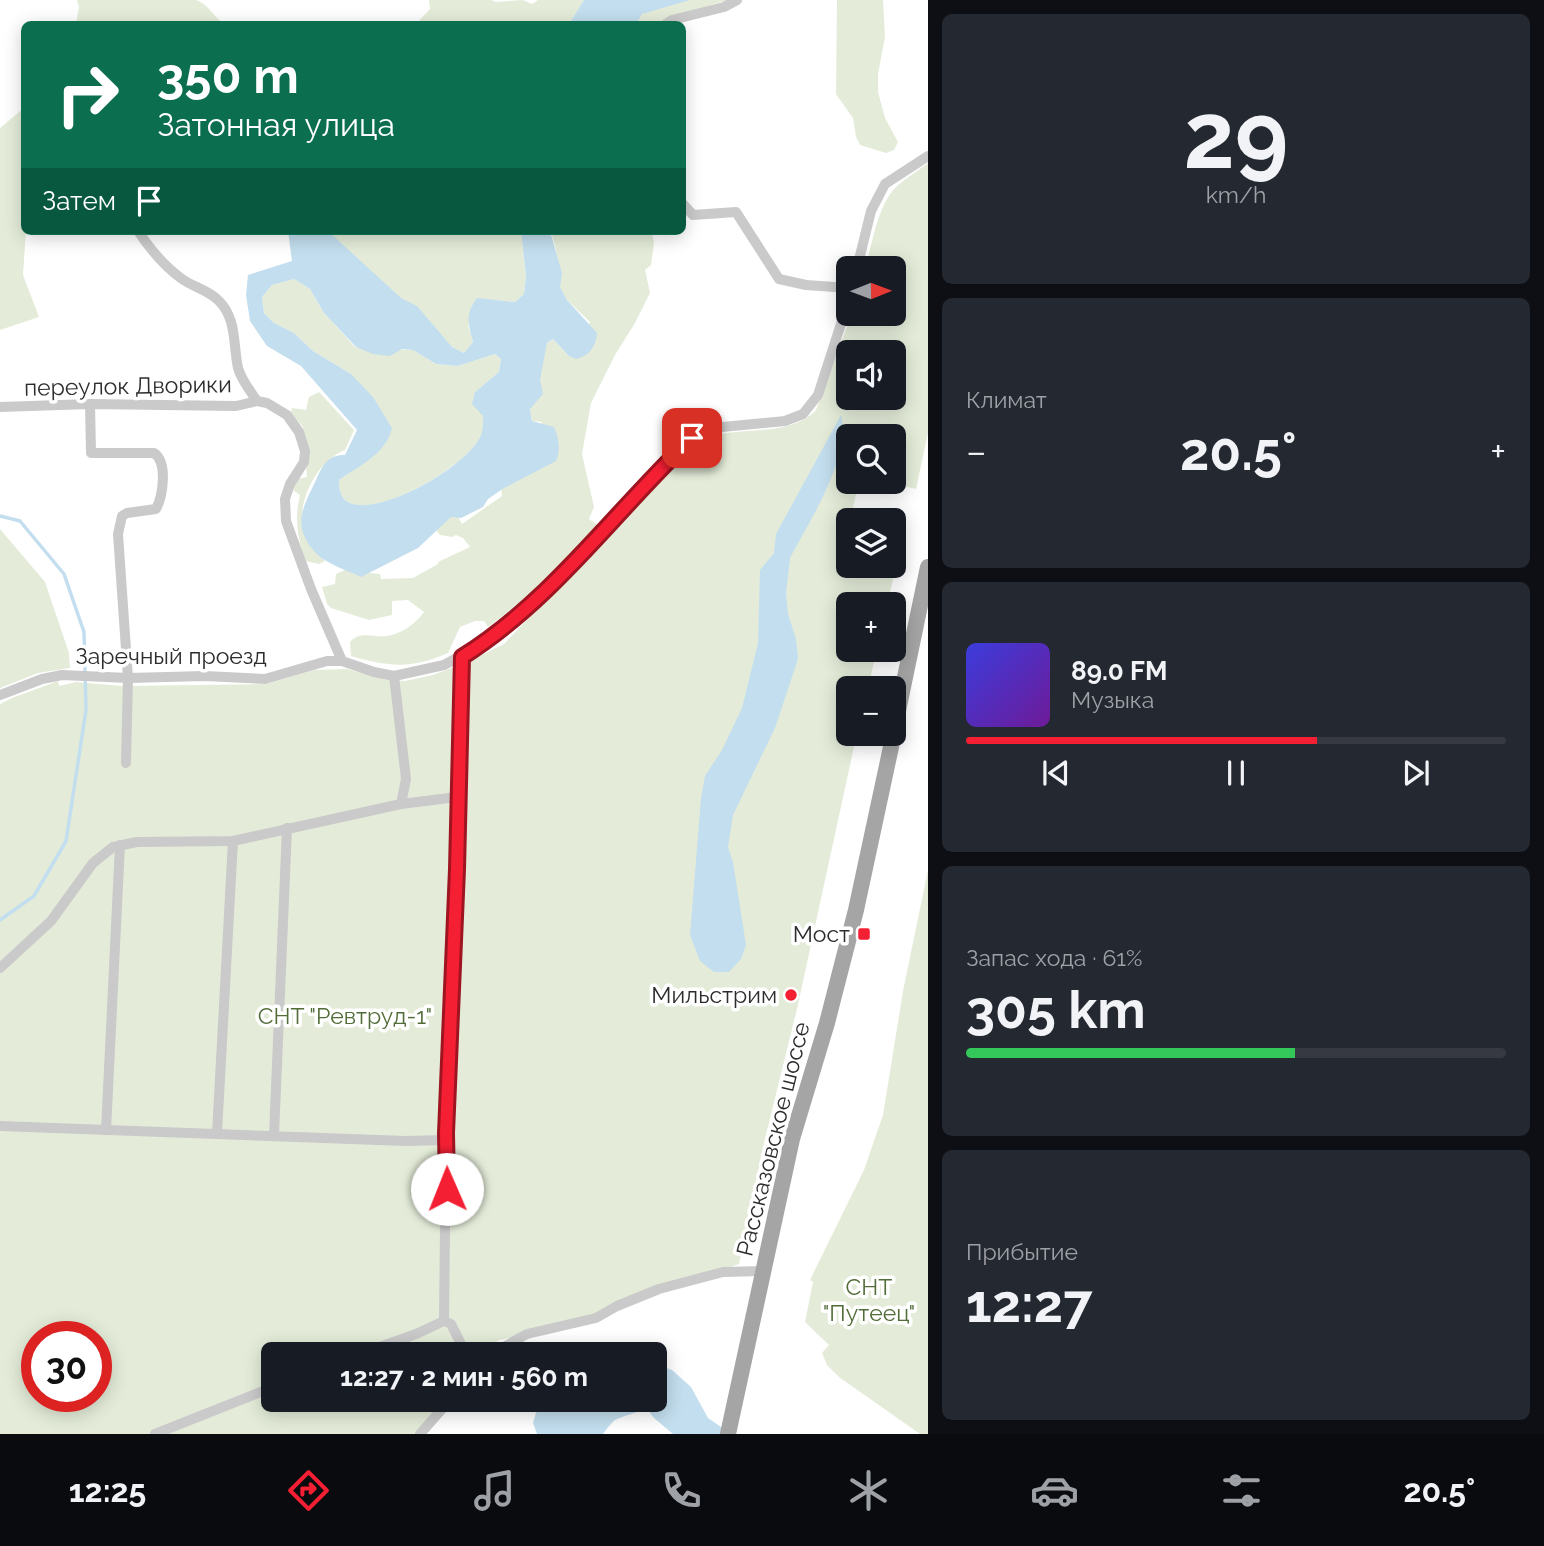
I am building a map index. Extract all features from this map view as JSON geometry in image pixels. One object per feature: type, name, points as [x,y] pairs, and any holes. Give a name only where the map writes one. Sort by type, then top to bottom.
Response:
[{"type":"main road","name":"Рассказовское шоссе","points":[[906,676],[928,567]]},
{"type":"main road","name":"Рассказовское шоссе","points":[[728,1434],[792,1139],[827,1023],[856,910],[891,746]]},
{"type":"street","points":[[670,21],[724,7],[737,0]]},
{"type":"street","points":[[860,256],[871,211],[885,184],[928,156]]},
{"type":"street","points":[[686,208],[693,215],[736,212],[779,279],[806,285],[836,287]]},
{"type":"street","points":[[141,235],[151,251],[183,280],[207,292],[224,307],[234,335],[239,370],[257,401],[267,403],[287,415],[299,432],[304,462],[290,484],[285,499],[286,521],[311,589],[342,661],[394,676],[433,669],[462,657],[510,624],[535,603],[682,448],[701,432],[723,426],[785,421],[803,414],[818,395],[840,326]]},
{"type":"street","name":"переулок Дворики","points":[[0,407],[90,404],[236,405],[257,401]]},
{"type":"street","points":[[90,404],[91,453],[145,452],[154,453],[161,459],[162,499],[156,509],[122,516],[118,534],[128,678],[126,763]]},
{"type":"street","points":[[444,1321],[446,1140],[462,657]]},
{"type":"street","name":"Заречный проезд","points":[[0,695],[42,679],[62,675],[265,679],[312,664],[342,661]]},
{"type":"street","points":[[394,676],[406,779],[401,804]]},
{"type":"street","points":[[0,968],[51,921],[93,863],[107,851],[120,845],[137,842],[233,841],[401,804],[457,797]]},
{"type":"street","points":[[274,1135],[287,828]]},
{"type":"street","points":[[217,1133],[233,841]]},
{"type":"street","points":[[106,1130],[120,845]]},
{"type":"street","points":[[0,1126],[406,1141],[446,1140]]},
{"type":"street","points":[[513,1342],[527,1334],[596,1318],[617,1306],[659,1289],[723,1272],[763,1271]]},
{"type":"street","points":[[395,1342],[444,1321],[452,1324],[460,1342]]},
{"type":"street","points":[[156,1434],[261,1392]]},
{"type":"street","points":[[420,1434],[439,1412]]},
{"type":"green space","points":[[77,0],[196,0],[204,4],[220,21],[77,21],[79,7]]},
{"type":"green space","points":[[429,0],[523,0],[532,4],[538,0],[584,0],[571,21],[419,21],[430,9]]},
{"type":"green space","points":[[675,0],[728,0],[665,21],[621,21],[622,16]]},
{"type":"green space","points":[[837,0],[883,0],[885,37],[878,74],[878,92],[885,118],[898,142],[894,150],[886,153],[860,145],[853,118],[836,94]]},
{"type":"green space","points":[[21,110],[21,235],[26,235],[23,275],[39,317],[0,330],[0,128]]},
{"type":"green space","name":"СНТ \"Ревтруд-1\"","points":[[928,163],[928,433],[916,489],[906,487],[906,424],[836,424],[836,494],[856,494],[853,508],[836,508],[836,578],[893,578],[890,592],[836,592],[836,662],[874,662],[871,676],[836,676],[836,746],[854,746],[739,1264],[645,1296],[596,1318],[495,1342],[261,1342],[261,1412],[440,1412],[420,1434],[0,1434],[0,704],[58,681],[59,686],[76,682],[122,686],[266,684],[314,670],[347,669],[387,680],[405,681],[433,675],[504,644],[698,441],[729,433],[791,425],[816,410],[836,356],[836,410],[906,410],[906,340],[842,340],[847,326],[906,326],[906,256],[868,256],[885,203],[897,186]]},
{"type":"green space","points":[[309,235],[521,235],[526,276],[524,294],[515,302],[497,300],[468,325],[473,342],[464,353],[452,347]]},
{"type":"green space","points":[[552,235],[653,235],[654,243],[651,265],[645,270],[650,293],[591,403],[582,454],[594,507],[589,519],[599,526],[546,580],[488,627],[484,621],[475,621],[460,627],[448,653],[423,662],[400,665],[351,656],[350,642],[354,638],[398,633],[412,625],[424,612],[408,600],[392,601],[392,615],[369,620],[331,608],[327,604],[322,587],[335,584],[336,574],[349,568],[380,574],[381,579],[413,578],[438,562],[470,547],[463,538],[456,535],[440,535],[431,524],[454,510],[462,524],[502,496],[501,485],[542,422],[532,421],[530,409],[547,343],[553,339],[569,356],[590,322],[567,300],[560,287]]},
{"type":"green space","points":[[294,279],[310,289],[324,313],[355,347],[413,350],[436,364],[458,366],[495,354],[501,359],[499,372],[475,392],[484,423],[482,434],[460,460],[420,487],[398,497],[376,504],[358,505],[345,500],[340,491],[339,480],[373,457],[351,374],[313,351],[294,333],[274,323],[264,313],[262,297],[272,285]]},
{"type":"green space","points":[[319,392],[354,430],[345,450],[325,464],[310,485],[305,498],[302,523],[309,543],[325,561],[319,564],[305,561],[299,536],[297,512],[300,495],[294,491],[293,484],[298,479],[307,477],[303,427],[291,413],[292,408],[306,410],[309,397]]},
{"type":"green space","points":[[0,529],[45,582],[69,653],[70,668],[38,673],[0,688]]},
{"type":"green space","name":"СНТ \"Путеец\"","points":[[928,870],[928,1434],[920,1434],[839,1377],[827,1365],[822,1353],[829,1345],[805,1322],[813,1282],[810,1280],[864,1170],[883,1115],[903,991]]},
{"type":"water","points":[[584,0],[690,0],[642,14],[638,21],[571,21]]},
{"type":"water","points":[[289,235],[332,235],[401,298],[417,306],[452,347],[464,353],[473,342],[469,319],[477,298],[515,302],[524,294],[526,276],[521,235],[551,235],[562,273],[560,287],[567,300],[597,333],[591,350],[576,359],[569,356],[553,339],[547,343],[540,380],[543,394],[530,409],[532,421],[554,427],[559,444],[556,461],[504,488],[488,499],[483,507],[461,518],[451,517],[418,548],[361,577],[329,563],[314,551],[307,541],[301,524],[302,515],[324,465],[334,457],[345,455],[357,430],[301,366],[267,346],[250,321],[246,295],[248,275],[292,261]],"holes":[[[294,279],[310,289],[324,313],[356,347],[373,354],[390,356],[402,349],[413,350],[436,364],[458,366],[495,354],[501,359],[499,372],[475,392],[472,404],[483,416],[482,432],[475,445],[443,473],[398,497],[358,505],[345,500],[340,491],[339,480],[378,452],[392,428],[373,397],[351,374],[313,351],[294,333],[274,323],[264,313],[262,297],[272,285]]]},
{"type":"water","points":[[836,424],[835,469],[790,558],[786,593],[798,659],[775,728],[733,815],[728,847],[733,862],[746,945],[741,959],[729,972],[714,972],[700,961],[690,935],[701,798],[705,776],[722,750],[742,708],[758,643],[760,570],[774,553],[776,534]]},
{"type":"water","points":[[667,1368],[691,1387],[708,1418],[731,1434],[673,1434],[650,1412],[667,1412]]},
{"type":"water","points":[[536,1412],[640,1412],[615,1420],[603,1434],[537,1434],[533,1423]]},
{"type":"waterway","points":[[0,516],[20,521],[64,574],[84,632],[86,710],[66,841],[34,896],[0,920]]},
{"type":"place","name":"Мост","points":[[864,934]]},
{"type":"place","name":"Мильстрим","points":[[791,995]]},
{"type":"route","points":[[447,1189],[446,1133],[457,869],[462,657],[510,624],[548,590],[692,438]]}]
